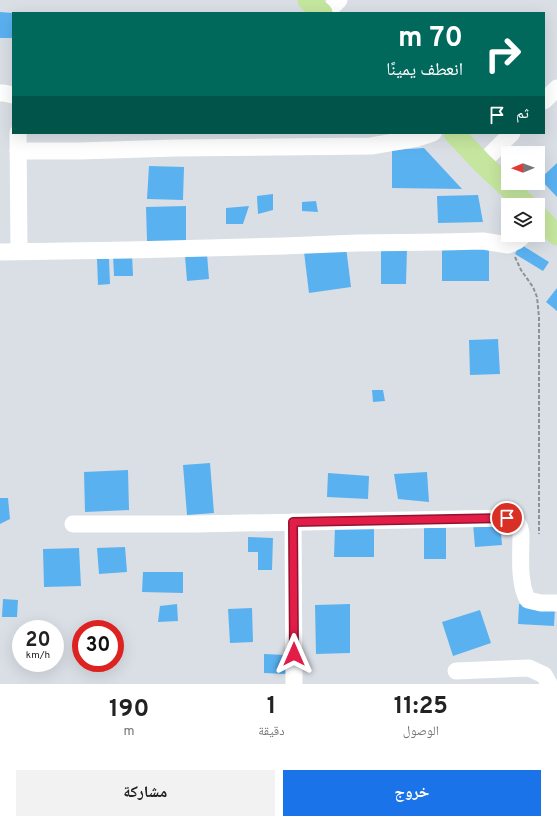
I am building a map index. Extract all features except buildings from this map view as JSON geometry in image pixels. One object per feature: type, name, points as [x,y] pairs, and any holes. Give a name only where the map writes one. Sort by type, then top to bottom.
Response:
[{"type":"main road","points":[[308,0],[321,12]]},
{"type":"main road","points":[[455,134],[482,163],[520,198]]},
{"type":"main road","points":[[545,225],[557,235]]},
{"type":"street","points":[[327,12],[339,0]]},
{"type":"street","points":[[545,100],[557,88]]},
{"type":"street","points":[[0,93],[12,95]]},
{"type":"street","points":[[18,134],[19,251]]},
{"type":"street","points":[[18,151],[370,146],[418,138],[430,134]]},
{"type":"street","points":[[482,163],[511,134]]},
{"type":"street","points":[[0,252],[357,243],[483,242],[508,244],[514,242]]},
{"type":"street","points":[[73,524],[196,524],[507,518],[516,521],[520,527],[522,581],[524,594],[528,600],[541,603],[557,603]]},
{"type":"street","points":[[293,522],[294,684]]},
{"type":"street","points":[[456,672],[529,668],[544,675],[549,684]]},
{"type":"path","points":[[508,244],[533,287],[537,298],[539,534]]},
{"type":"route","points":[[294,654],[293,522],[507,518]]}]
